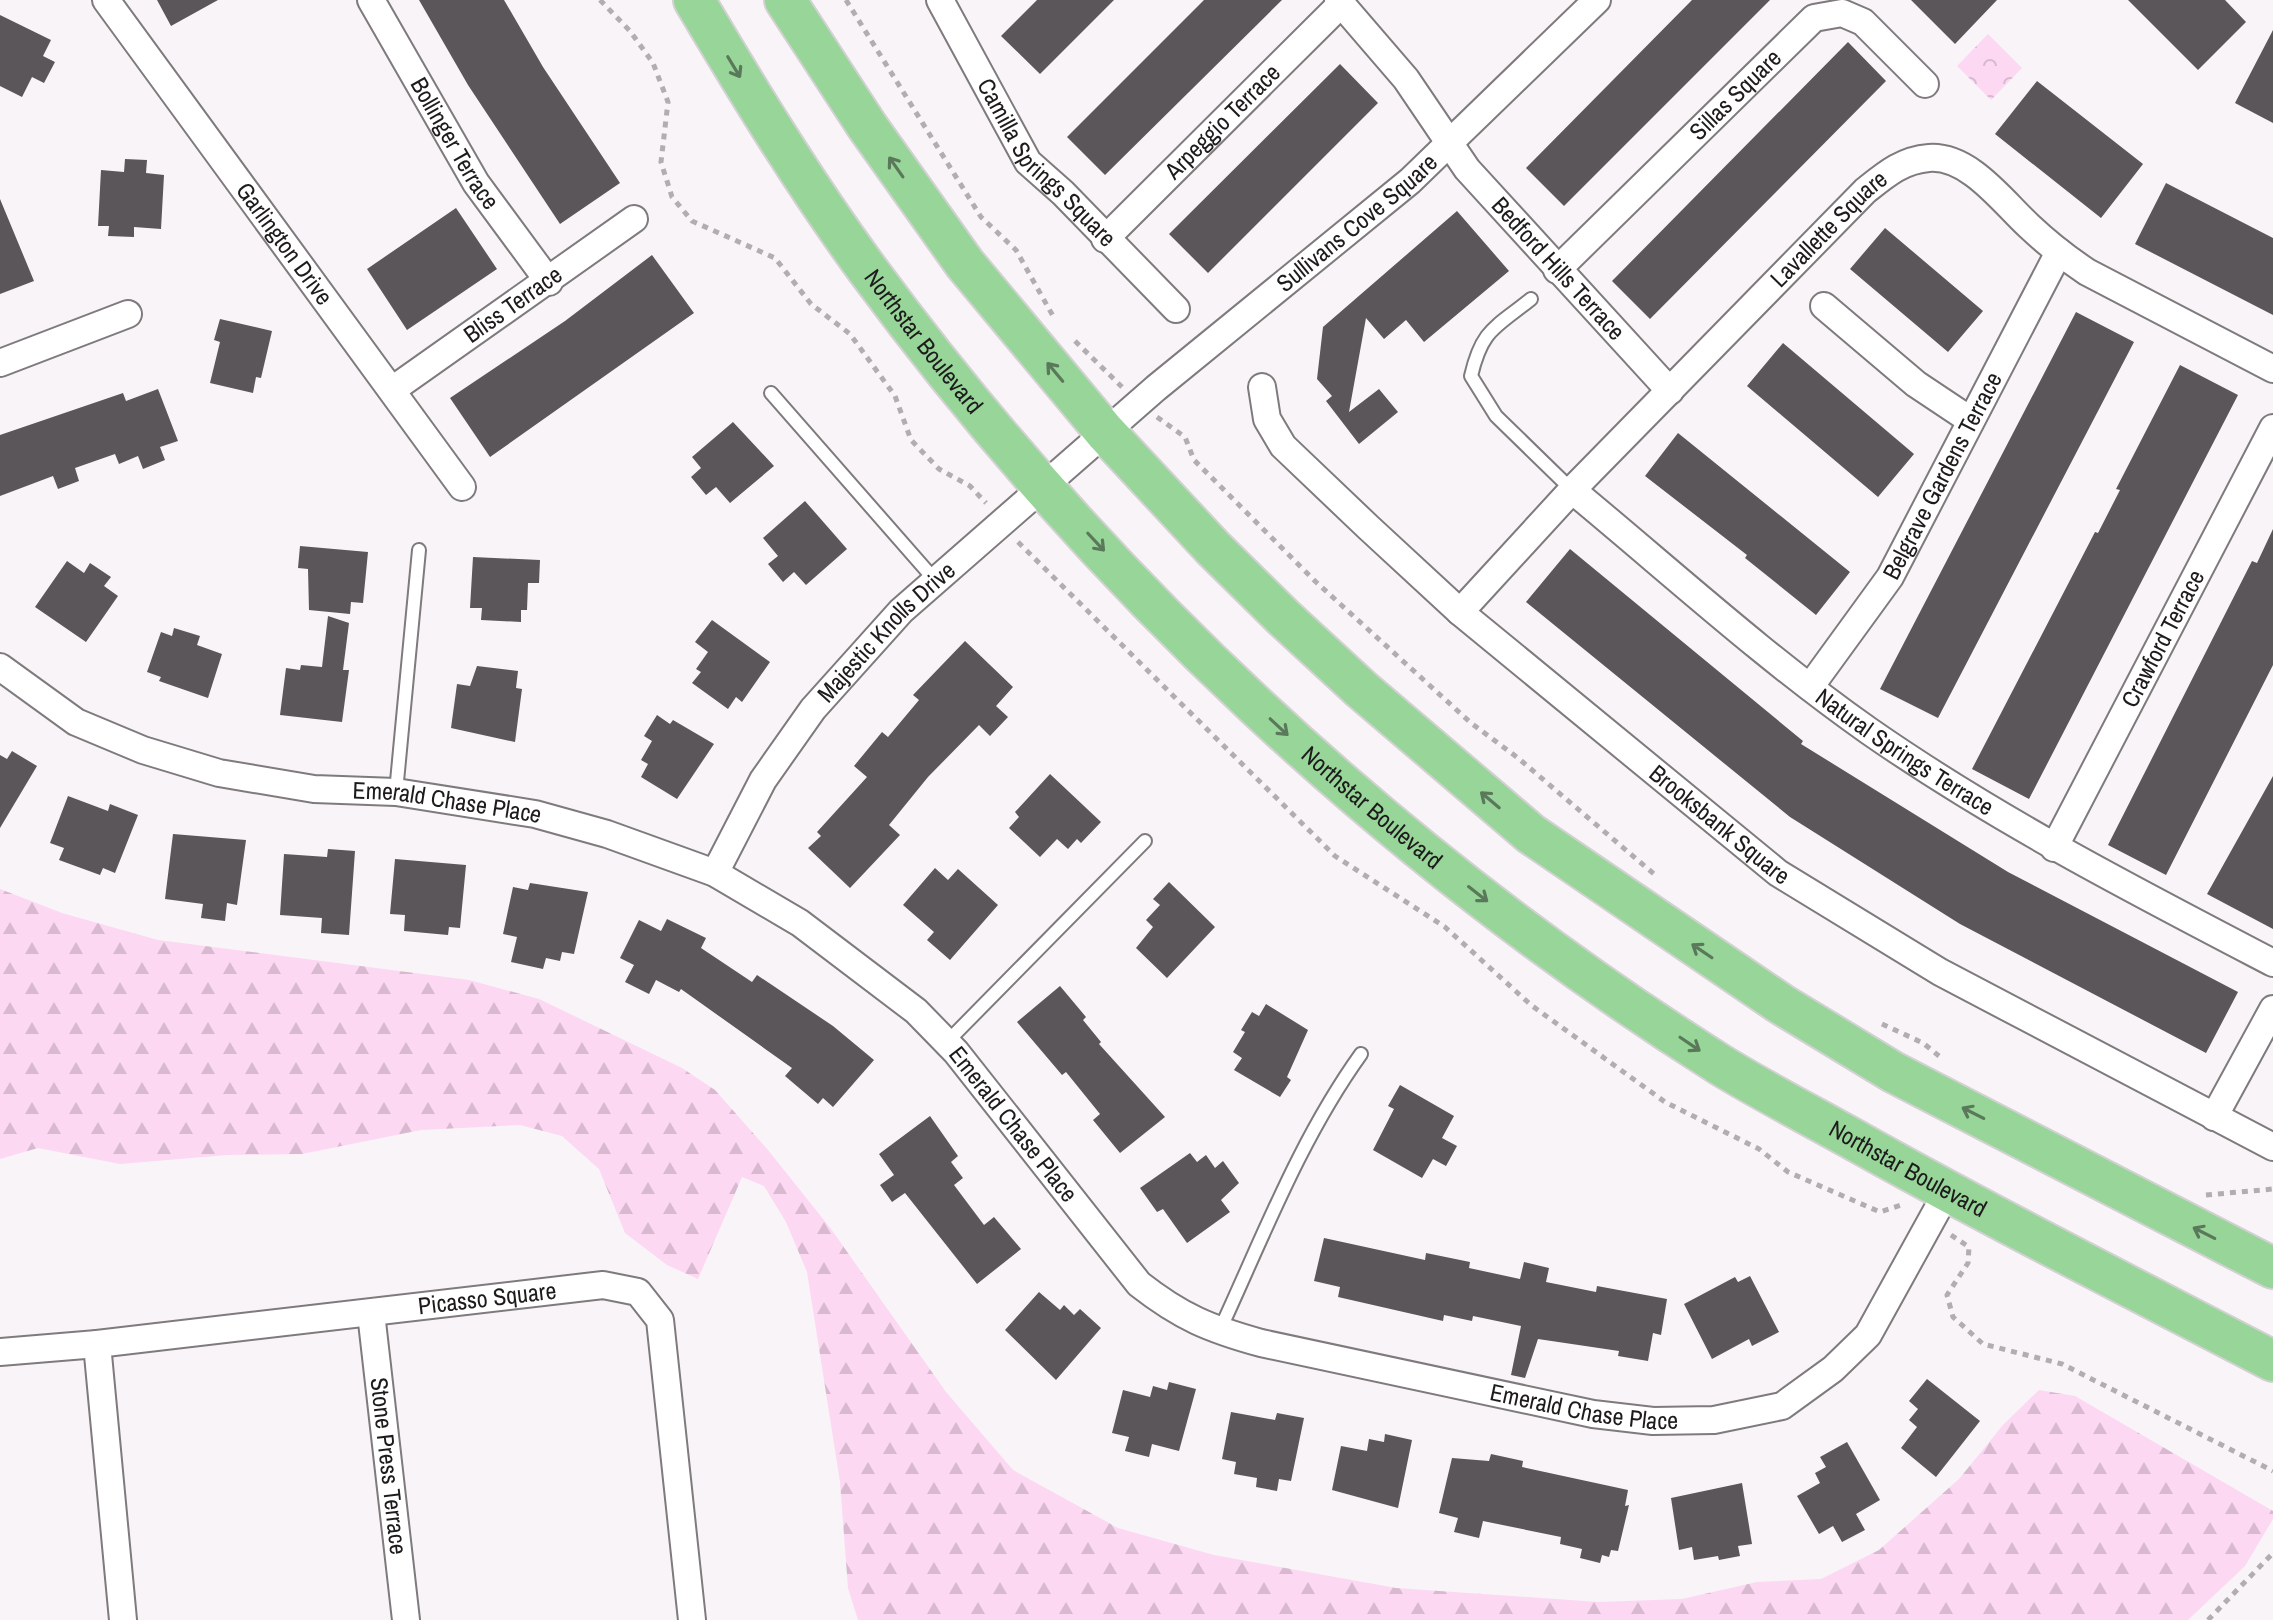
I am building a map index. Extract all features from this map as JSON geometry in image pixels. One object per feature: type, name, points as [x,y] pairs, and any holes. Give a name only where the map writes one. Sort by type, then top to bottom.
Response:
[{"type":"main road","name":"Northstar Boulevard","points":[[694,0],[759,108],[863,264],[1043,485],[1164,615],[1350,794],[1537,941],[1722,1066],[1947,1192],[2273,1361]]},
{"type":"main road","points":[[785,0],[867,126],[965,264],[1105,432],[1213,548],[1284,618],[1361,689],[1531,834],[1781,1004],[1893,1072],[2273,1268]]},
{"type":"street","name":"Garlington Drive","points":[[106,0],[462,487]]},
{"type":"street","name":"Bollinger Terrace","points":[[371,0],[476,183],[549,282]]},
{"type":"street","name":"Sullivans Cove Square","points":[[1105,432],[1370,216],[1451,143],[1597,0]]},
{"type":"street","points":[[1340,2],[1406,79],[1451,143]]},
{"type":"street","name":"Arpeggio Terrace","points":[[1105,239],[1340,2]]},
{"type":"street","name":"Camilla Springs Square","points":[[952,5],[1028,162],[1176,309]]},
{"type":"street","name":"Sillas Square","points":[[1557,270],[1814,18],[1842,13],[1863,22],[1925,84]]},
{"type":"street","name":"Bedford Hills Terrace","points":[[1451,143],[1467,169],[1670,391]]},
{"type":"street","name":"Lavallette Square","points":[[1460,612],[1572,490],[1865,191],[1898,165],[1931,158],[1961,167],[1987,185],[2059,252],[2087,272],[2273,369]]},
{"type":"street","name":"Bliss Terrace","points":[[392,390],[634,219]]},
{"type":"street","name":"Belgrave Gardens Terrace","points":[[1810,687],[1890,577],[2059,252]]},
{"type":"street","points":[[1824,306],[1916,384],[1970,420]]},
{"type":"street","points":[[0,363],[128,314]]},
{"type":"street","name":"Brooksbank Square","points":[[1262,387],[1267,419],[1283,446],[1460,612],[1778,873],[1889,944],[2273,1147]]},
{"type":"street","name":"Crawford Terrace","points":[[2054,848],[2273,428]]},
{"type":"street","name":"Majestic Knolls Drive","points":[[715,873],[763,780],[813,709],[860,653],[934,579],[1105,432]]},
{"type":"street","name":"Natural Springs Terrace","points":[[1572,490],[1810,687],[1921,766],[2054,848],[2273,963]]},
{"type":"street","name":"Emerald Chase Place","points":[[0,667],[76,722],[143,750],[219,773],[300,787],[396,792],[535,814],[607,834],[715,873],[800,923],[916,1011],[947,1042],[1139,1284],[1175,1312],[1219,1332],[1593,1414],[1653,1421],[1714,1420],[1782,1406],[1833,1369],[1868,1335],[1947,1192]]},
{"type":"street","points":[[2214,1117],[2273,1009]]},
{"type":"street","name":"Picasso Square","points":[[0,1352],[97,1344],[603,1285],[638,1292],[660,1320],[692,1620]]},
{"type":"street","name":"Stone Press Terrace","points":[[371,1313],[406,1620]]},
{"type":"street","points":[[97,1344],[123,1620]]},
{"type":"lane","points":[[1531,299],[1478,346],[1471,376],[1496,416],[1572,490]]},
{"type":"lane","points":[[771,393],[934,579]]},
{"type":"lane","points":[[396,792],[419,550]]},
{"type":"lane","points":[[947,1042],[1145,841]]},
{"type":"lane","points":[[1219,1332],[1305,1142],[1334,1091],[1361,1054]]},
{"type":"path","points":[[846,0],[981,217],[1016,250],[1059,326]]},
{"type":"path","points":[[1068,335],[1139,405],[1185,437],[1194,460],[1305,571],[1471,723],[1518,758],[1656,875]]},
{"type":"path","points":[[1878,1022],[1923,1043],[1944,1060]]},
{"type":"path","points":[[2202,1195],[2273,1189]]},
{"type":"path","points":[[1969,1247],[1968,1263],[1947,1295],[1953,1317],[1983,1344],[2062,1364],[2273,1471]]},
{"type":"path","points":[[2208,1620],[2273,1553]]},
{"type":"green space","points":[[1988,34],[2022,68],[1991,100],[1957,66]]},
{"type":"green space","points":[[0,889],[62,913],[158,940],[469,980],[539,999],[682,1068],[715,1090],[768,1150],[831,1229],[946,1392],[1013,1470],[1118,1528],[1214,1555],[1396,1588],[1598,1602],[1682,1599],[1757,1582],[1821,1579],[1879,1550],[1959,1479],[2003,1425],[2039,1390],[2075,1396],[2273,1511],[2273,1519],[2245,1566],[2188,1620],[858,1620],[848,1588],[840,1482],[807,1272],[786,1222],[764,1186],[742,1177],[698,1279],[667,1265],[625,1233],[599,1169],[562,1136],[520,1125],[421,1130],[302,1154],[227,1155],[120,1164],[38,1148],[0,1159]]},
{"type":"building","points":[[157,0],[218,0],[171,26]]},
{"type":"building","points":[[419,0],[504,0],[543,67],[620,183],[560,224],[468,85]]},
{"type":"building","points":[[1037,0],[1114,0],[1040,74],[1001,36]]},
{"type":"building","points":[[1204,0],[1282,0],[1105,175],[1067,137]]},
{"type":"building","points":[[1692,0],[1770,0],[1564,206],[1526,168]]},
{"type":"building","points":[[1911,0],[1997,0],[1955,44]]},
{"type":"building","points":[[2128,0],[2225,0],[2246,22],[2198,70]]},
{"type":"building","points":[[0,15],[51,40],[43,56],[55,62],[44,83],[32,77],[22,97],[0,86]]},
{"type":"building","points":[[2273,30],[2273,123],[2235,103]]},
{"type":"building","points":[[1848,42],[1886,81],[1650,319],[1612,281]]},
{"type":"building","points":[[1340,64],[1378,103],[1208,273],[1169,234]]},
{"type":"building","points":[[2037,81],[2143,164],[2101,218],[1995,134]]},
{"type":"building","points":[[125,159],[147,160],[146,173],[164,175],[161,229],[134,227],[134,237],[108,236],[109,226],[98,226],[101,170],[124,172]]},
{"type":"building","points":[[2166,183],[2273,238],[2273,315],[2135,244]]},
{"type":"building","points":[[0,199],[34,281],[0,294]]},
{"type":"building","points":[[456,208],[497,269],[407,330],[367,269]]},
{"type":"building","points":[[1457,211],[1509,271],[1424,342],[1406,320],[1384,339],[1366,318],[1349,412],[1379,389],[1398,412],[1359,444],[1326,401],[1332,396],[1317,379],[1323,327]]},
{"type":"building","points":[[1885,228],[1983,311],[1948,352],[1850,269]]},
{"type":"building","points":[[652,255],[694,313],[490,457],[450,398],[565,321]]},
{"type":"building","points":[[2076,312],[2134,342],[1938,718],[1880,689]]},
{"type":"building","points":[[220,319],[272,331],[261,378],[256,377],[253,393],[210,383],[220,342],[214,340]]},
{"type":"building","points":[[1783,343],[1914,454],[1878,497],[1747,386]]},
{"type":"building","points":[[2180,365],[2238,395],[2029,799],[1972,769],[2095,532],[2098,533],[2120,490],[2116,489]]},
{"type":"building","points":[[158,389],[178,441],[160,447],[165,460],[143,469],[138,456],[119,464],[115,454],[75,468],[79,481],[58,489],[53,476],[0,496],[0,435],[123,393],[126,401]]},
{"type":"building","points":[[733,422],[774,466],[730,503],[716,487],[706,495],[691,477],[701,468],[692,457]]},
{"type":"building","points":[[1678,433],[1850,572],[1816,615],[1745,558],[1747,555],[1645,476]]},
{"type":"building","points":[[805,501],[847,549],[806,585],[794,572],[783,582],[768,564],[778,556],[763,538]]},
{"type":"building","points":[[2273,529],[2273,665],[2166,875],[2108,845],[2252,561],[2257,563]]},
{"type":"building","points":[[300,546],[368,552],[363,603],[351,602],[350,614],[309,610],[308,569],[298,568]]},
{"type":"building","points":[[1570,549],[1803,741],[1801,744],[2008,872],[2238,992],[2206,1053],[1960,924],[1790,817],[1526,602]]},
{"type":"building","points":[[473,557],[540,560],[539,583],[528,583],[527,610],[521,610],[521,622],[481,620],[482,608],[470,608]]},
{"type":"building","points":[[67,561],[84,573],[90,563],[111,577],[104,586],[118,596],[86,642],[35,607]]},
{"type":"building","points":[[328,616],[349,623],[343,670],[349,670],[342,722],[280,715],[286,668],[300,670],[301,665],[322,667]]},
{"type":"building","points":[[712,620],[770,662],[742,702],[736,697],[728,709],[692,683],[701,672],[696,669],[708,652],[695,642]]},
{"type":"building","points":[[174,628],[200,636],[197,645],[222,654],[208,698],[159,681],[161,677],[147,672],[161,632],[172,636]]},
{"type":"building","points":[[965,641],[1013,687],[996,706],[1008,717],[990,736],[979,725],[928,777],[889,825],[900,835],[850,888],[808,848],[821,836],[817,832],[867,777],[854,766],[882,732],[888,737],[919,700],[913,695]]},
{"type":"building","points":[[477,666],[518,671],[516,688],[522,689],[515,742],[451,728],[457,684],[470,686]]},
{"type":"building","points":[[657,715],[670,724],[673,720],[714,744],[677,799],[641,777],[648,764],[641,760],[652,741],[644,736]]},
{"type":"building","points":[[12,751],[37,766],[0,828],[0,755],[7,759]]},
{"type":"building","points":[[1050,774],[1101,822],[1081,843],[1077,839],[1068,849],[1057,839],[1040,857],[1009,828],[1019,817],[1015,812]]},
{"type":"building","points":[[2273,776],[2273,929],[2207,894]]},
{"type":"building","points":[[68,796],[108,811],[110,804],[138,815],[115,873],[103,868],[100,875],[59,860],[64,848],[50,843]]},
{"type":"building","points":[[173,834],[246,840],[237,905],[227,903],[225,921],[201,918],[203,904],[165,899]]},
{"type":"building","points":[[328,849],[355,851],[349,935],[321,933],[322,918],[280,915],[284,854],[327,857]]},
{"type":"building","points":[[395,859],[466,865],[460,928],[449,927],[448,935],[404,931],[405,915],[390,914]]},
{"type":"building","points":[[935,868],[948,880],[958,869],[998,905],[950,960],[927,940],[934,932],[903,905]]},
{"type":"building","points":[[1169,882],[1215,927],[1167,978],[1136,948],[1153,927],[1146,920],[1160,905],[1153,899]]},
{"type":"building","points":[[530,883],[588,892],[574,954],[562,952],[560,961],[546,958],[543,969],[511,962],[517,937],[503,934],[513,887],[528,890]]},
{"type":"building","points":[[667,919],[706,938],[701,948],[752,982],[757,975],[833,1026],[874,1060],[833,1107],[823,1098],[818,1104],[785,1076],[792,1068],[681,989],[679,992],[656,980],[649,994],[625,982],[634,965],[620,958],[639,920],[661,931]]},
{"type":"building","points":[[1060,986],[1086,1017],[1083,1020],[1101,1042],[1099,1044],[1165,1117],[1120,1153],[1093,1120],[1100,1114],[1066,1072],[1062,1075],[1017,1022]]},
{"type":"building","points":[[1266,1004],[1308,1030],[1287,1077],[1291,1080],[1280,1097],[1234,1070],[1242,1058],[1233,1052],[1245,1032],[1241,1030],[1252,1012],[1259,1016]]},
{"type":"building","points":[[1400,1085],[1454,1116],[1442,1138],[1457,1146],[1446,1166],[1433,1159],[1422,1178],[1373,1150],[1394,1109],[1388,1106]]},
{"type":"building","points":[[930,1116],[958,1156],[951,1162],[963,1178],[954,1185],[984,1225],[994,1217],[1021,1249],[977,1284],[905,1193],[892,1202],[880,1185],[894,1175],[879,1154]]},
{"type":"building","points":[[1190,1153],[1197,1162],[1206,1155],[1215,1168],[1223,1161],[1239,1183],[1221,1200],[1230,1212],[1187,1243],[1163,1209],[1157,1212],[1140,1188]]},
{"type":"building","points":[[1324,1238],[1425,1260],[1426,1253],[1470,1262],[1469,1268],[1520,1279],[1524,1262],[1549,1268],[1546,1282],[1596,1292],[1597,1286],[1667,1299],[1661,1335],[1653,1333],[1648,1361],[1618,1356],[1619,1351],[1538,1339],[1525,1378],[1511,1375],[1521,1326],[1473,1316],[1472,1321],[1444,1315],[1443,1321],[1338,1297],[1340,1287],[1314,1281]]},
{"type":"building","points":[[1750,1276],[1779,1332],[1752,1346],[1749,1339],[1712,1359],[1684,1304],[1735,1277],[1738,1282]]},
{"type":"building","points":[[1039,1292],[1060,1310],[1064,1305],[1074,1315],[1080,1309],[1101,1328],[1056,1380],[1005,1330]]},
{"type":"building","points":[[1927,1379],[1980,1421],[1936,1477],[1901,1448],[1917,1427],[1909,1420],[1918,1409],[1909,1401]]},
{"type":"building","points":[[1169,1382],[1196,1389],[1179,1451],[1152,1444],[1149,1457],[1125,1451],[1129,1437],[1112,1433],[1123,1390],[1150,1397],[1153,1386],[1167,1390]]},
{"type":"building","points":[[1231,1412],[1275,1420],[1277,1413],[1304,1418],[1291,1481],[1279,1479],[1277,1491],[1256,1487],[1257,1478],[1234,1474],[1236,1462],[1222,1459]]},
{"type":"building","points":[[1385,1434],[1412,1440],[1398,1508],[1332,1490],[1341,1446],[1367,1451],[1369,1439],[1384,1442]]},
{"type":"building","points":[[1847,1442],[1880,1500],[1856,1514],[1865,1530],[1842,1542],[1833,1526],[1819,1534],[1797,1496],[1820,1483],[1815,1473],[1826,1467],[1820,1457]]},
{"type":"building","points":[[1491,1454],[1523,1461],[1522,1467],[1628,1490],[1625,1506],[1629,1505],[1618,1551],[1611,1550],[1609,1557],[1602,1555],[1600,1563],[1580,1558],[1582,1549],[1560,1544],[1561,1537],[1483,1521],[1479,1538],[1454,1532],[1458,1518],[1439,1513],[1452,1458],[1489,1461]]},
{"type":"building","points":[[1742,1483],[1752,1544],[1738,1546],[1740,1556],[1719,1560],[1718,1556],[1694,1560],[1692,1547],[1679,1550],[1671,1498]]}]
